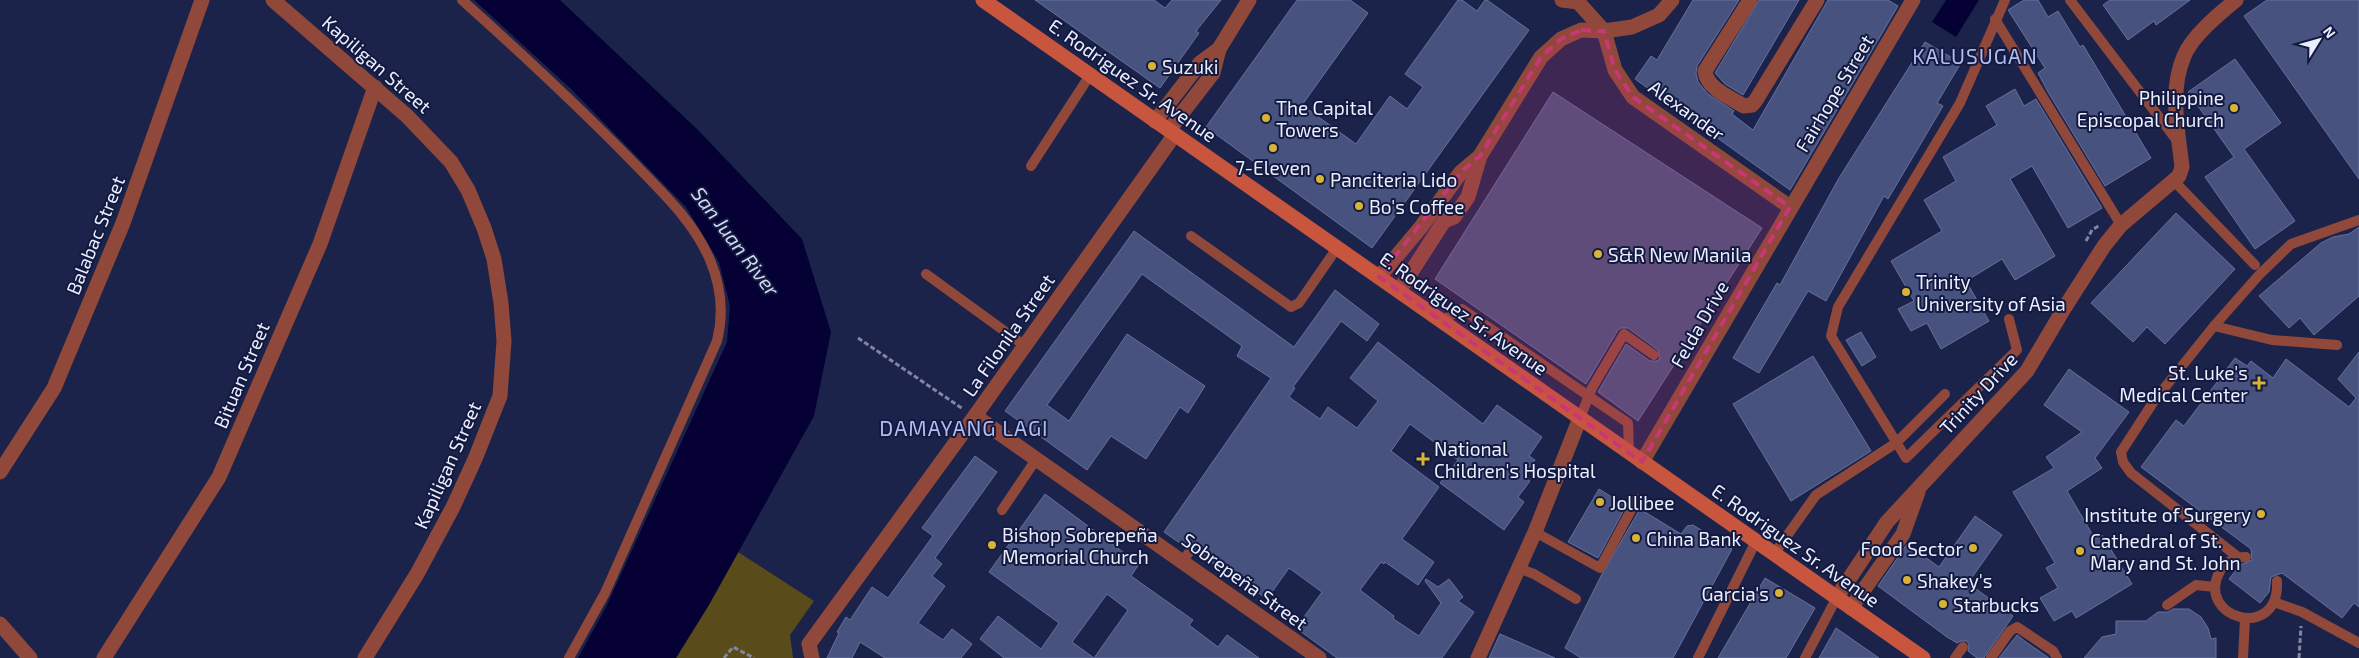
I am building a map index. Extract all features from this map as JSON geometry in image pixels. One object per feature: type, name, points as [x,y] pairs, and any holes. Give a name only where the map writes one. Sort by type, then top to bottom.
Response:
[{"type":"main road","name":"E. Rodriguez Sr. Avenue","points":[[983,0],[1922,658]]},
{"type":"street","name":"Balabac Street","points":[[0,472],[54,388],[123,223],[202,0]]},
{"type":"street","name":"Kapiligan Street","points":[[273,0],[375,87],[432,140],[451,162],[468,190],[494,259],[501,303],[504,341],[500,396],[475,460],[453,507],[417,574],[365,658]]},
{"type":"street","points":[[1155,120],[1200,63],[1219,49],[1249,0]]},
{"type":"street","points":[[1399,291],[1444,221],[1454,217],[1468,197],[1480,156],[1542,57],[1561,39],[1581,30],[1604,31],[1632,27],[1659,15],[1672,0]]},
{"type":"street","points":[[1750,0],[1706,71],[1706,78],[1710,84],[1744,106],[1752,104],[1756,100],[1817,0]]},
{"type":"street","points":[[2174,181],[2179,176],[2182,167],[2176,108],[2176,83],[2184,55],[2204,28],[2236,0]]},
{"type":"street","name":"Alexander","points":[[1566,1],[1578,2],[1604,31],[1615,70],[1633,97],[1790,207]]},
{"type":"street","name":"Fairhope Street","points":[[1790,207],[1910,1]]},
{"type":"street","name":"La Filonila Street","points":[[812,658],[809,644],[1025,346],[1213,73],[1219,49]]},
{"type":"street","name":"Bituan Street","points":[[104,658],[218,477],[320,244],[375,87]]},
{"type":"street","points":[[1379,277],[1421,227],[1461,172],[1480,156]]},
{"type":"street","name":"Trinity Drive","points":[[1837,597],[1887,522],[2028,372],[2065,306],[2104,246],[2121,225],[2174,181]]},
{"type":"street","name":"Felda Drive","points":[[1642,462],[1790,207]]},
{"type":"street","points":[[1421,227],[1434,236]]},
{"type":"street","name":"Sobrepeña Street","points":[[975,416],[1187,555],[1319,658]]},
{"type":"street","points":[[1478,658],[1535,532],[1580,418]]},
{"type":"street","name":"Trinity Drive","points":[[1851,608],[1903,534],[1920,486]]},
{"type":"street","points":[[0,624],[30,658]]},
{"type":"lane","points":[[462,0],[567,95],[677,208],[710,260],[721,294],[722,322],[717,341],[605,593],[569,658]]},
{"type":"lane","points":[[2005,0],[1995,19],[1960,103],[1838,307],[1831,336],[1906,458],[2017,350],[2009,319]]},
{"type":"lane","points":[[2070,0],[2180,145]]},
{"type":"lane","points":[[1995,19],[2121,225]]},
{"type":"lane","points":[[1031,166],[1090,74]]},
{"type":"lane","points":[[2174,181],[2255,265]]},
{"type":"lane","points":[[2277,581],[2274,602],[2260,616],[2245,619],[2230,615],[2216,598],[2215,587],[2217,577],[2222,568],[2242,557],[2131,473],[2124,462],[2121,452],[2154,401],[2214,326],[2291,244],[2359,220]]},
{"type":"lane","points":[[1191,236],[1291,307],[1299,303],[1337,248]]},
{"type":"lane","points":[[926,274],[1025,346]]},
{"type":"lane","points":[[1441,321],[1464,305],[1590,392],[1628,423],[1630,452]]},
{"type":"lane","points":[[2214,326],[2272,340],[2336,345]]},
{"type":"lane","points":[[1580,418],[1590,392],[1624,334],[1654,355]]},
{"type":"lane","points":[[1774,554],[1816,495],[1896,443],[1945,394]]},
{"type":"lane","points":[[1002,510],[1037,458]]},
{"type":"lane","points":[[1535,532],[1600,568],[1637,499]]},
{"type":"lane","points":[[1698,658],[1756,542]]},
{"type":"lane","points":[[1518,568],[1534,574],[1576,599]]},
{"type":"lane","points":[[2167,605],[2196,585],[2215,587]]},
{"type":"lane","points":[[1805,658],[1837,597]]},
{"type":"lane","points":[[2274,602],[2302,612],[2359,643]]},
{"type":"lane","points":[[2243,658],[2245,619]]},
{"type":"lane","points":[[1991,658],[2010,630],[2017,627],[2053,651],[2058,658]]},
{"type":"lane","points":[[1955,658],[1963,647]]},
{"type":"path","points":[[858,338],[975,416]]},
{"type":"path","points":[[2299,658],[2302,612]]},
{"type":"path","points":[[724,658],[734,647],[754,658]]},
{"type":"highlighted area","points":[[1581,30],[1604,31],[1615,70],[1633,97],[1790,207],[1642,462],[1379,277],[1461,172],[1480,156],[1541,57],[1561,39]]},
{"type":"shaded area","points":[[738,552],[814,601],[790,635],[793,658],[676,658]]},
{"type":"water","name":"San Juan River","points":[[474,0],[560,0],[698,130],[802,239],[831,332],[814,416],[709,605],[676,658],[578,658],[606,607],[727,342],[730,306],[719,262],[686,207],[571,89]]},
{"type":"water","points":[[1946,0],[1979,0],[1956,37],[1932,22]]},
{"type":"building","name":"Suzuki","points":[[1035,0],[1154,0],[1165,8],[1172,0],[1221,0],[1196,31],[1199,33],[1160,88]]},
{"type":"building","name":"The Capital Towers","points":[[1297,0],[1350,0],[1368,13],[1302,105],[1356,144],[1390,96],[1407,109],[1423,87],[1405,74],[1458,0],[1462,0],[1477,11],[1487,0],[1529,30],[1372,248],[1206,127]]},
{"type":"building","points":[[1693,0],[1739,0],[1697,66],[1696,73],[1698,82],[1708,94],[1734,111],[1732,114],[1753,130],[1828,0],[1888,0],[1898,6],[1790,190],[1635,79],[1651,56],[1657,60]]},
{"type":"building","points":[[1759,0],[1799,0],[1743,95],[1725,84],[1715,73]]},
{"type":"building","points":[[2024,0],[2038,0],[2048,17],[2058,11],[2080,47],[2083,45],[2151,158],[2105,186],[2048,92],[2038,73],[2045,68],[2008,10]]},
{"type":"building","points":[[2110,0],[2190,0],[2156,25],[2154,21],[2128,40],[2103,5]]},
{"type":"building","points":[[2267,0],[2359,0],[2359,179],[2244,16]]},
{"type":"building","points":[[1925,42],[1961,63],[1937,103],[1943,106],[1888,199],[1884,196],[1826,301],[1808,291],[1759,373],[1733,358],[1777,283],[1780,285],[1839,178]]},
{"type":"building","points":[[2235,59],[2281,123],[2244,149],[2295,221],[2255,249],[2205,177],[2234,157],[2188,92]]},
{"type":"building","points":[[2015,89],[2024,106],[2036,99],[2102,208],[2068,228],[2032,166],[2010,179],[2055,256],[2015,280],[2002,259],[1966,281],[1989,321],[1941,349],[1927,323],[1911,331],[1898,309],[1914,301],[1891,261],[1942,231],[1924,200],[1956,181],[1943,157],[1997,125],[1986,106]]},
{"type":"building","name":"S&R New Manila","points":[[1553,92],[1762,228],[1638,421],[1598,392],[1626,344],[1650,361],[1660,359],[1658,350],[1628,328],[1618,330],[1586,384],[1435,279]]},
{"type":"building","points":[[2176,213],[2235,269],[2165,344],[2147,327],[2133,342],[2091,303]]},
{"type":"building","points":[[2359,227],[2359,296],[2314,335],[2300,318],[2289,328],[2259,296],[2321,243],[2333,237],[2349,234]]},
{"type":"building","points":[[1134,231],[1294,347],[1335,290],[1379,324],[1367,341],[1341,321],[1293,387],[1295,388],[1289,397],[1320,419],[1328,407],[1357,428],[1378,401],[1350,378],[1378,342],[1483,424],[1497,405],[1542,437],[1529,456],[1535,460],[1523,476],[1530,481],[1518,497],[1524,502],[1504,530],[1440,483],[1458,460],[1410,424],[1391,451],[1439,487],[1402,539],[1434,562],[1418,585],[1385,562],[1384,564],[1381,562],[1360,590],[1394,616],[1395,620],[1419,636],[1441,603],[1425,581],[1426,579],[1438,587],[1449,579],[1463,597],[1458,601],[1474,612],[1442,658],[1337,658],[1296,628],[1322,592],[1289,568],[1267,599],[1220,565],[1218,567],[1197,553],[1198,548],[1195,544],[1189,543],[1184,546],[1164,532],[1271,378],[1237,356],[1242,346],[1142,274],[1047,405],[1069,421],[1127,334],[1205,386],[1188,413],[1180,407],[1146,459],[1111,436],[1087,470],[1005,411]]},
{"type":"building","points":[[1861,332],[1876,357],[1862,366],[1846,340]]},
{"type":"building","points":[[2359,352],[2359,607],[2354,603],[2342,618],[2282,573],[2271,577],[2269,592],[2260,603],[2229,579],[2240,565],[2252,560],[2251,549],[2141,467],[2176,420],[2184,426],[2235,358],[2247,366],[2251,361],[2273,378],[2286,359],[2349,407],[2356,398],[2338,379]]},
{"type":"building","points":[[1813,356],[1871,451],[1791,501],[1733,404]]},
{"type":"building","points":[[2069,369],[2129,412],[2095,458],[2102,468],[2067,491],[2095,539],[2102,535],[2132,584],[2076,618],[2072,611],[2054,621],[2040,598],[2058,588],[2046,568],[2055,563],[2013,492],[2054,468],[2046,457],[2082,432],[2044,405]]},
{"type":"building","points":[[975,456],[997,472],[935,558],[942,564],[932,576],[945,586],[918,623],[943,640],[952,629],[972,644],[961,658],[885,658],[860,642],[852,658],[827,658],[839,633],[837,632],[846,617],[850,620],[872,587],[888,598],[933,536],[922,528]]},
{"type":"building","points":[[1599,489],[1626,506],[1598,558],[1568,542]]},
{"type":"building","points":[[1045,494],[1139,564],[1131,576],[1193,620],[1189,625],[1218,647],[1227,635],[1259,658],[1094,658],[1004,658],[980,639],[998,616],[1041,649],[1059,623],[989,572]],"holes":[[[1107,594],[1128,610],[1094,658],[1072,642]]]},
{"type":"building","points":[[1640,509],[1681,534],[1687,526],[1693,525],[1732,549],[1673,658],[1581,658],[1565,648],[1602,574]]},
{"type":"building","points":[[1975,516],[2002,535],[1968,583],[2013,616],[1984,658],[1977,658],[1968,651],[1969,645],[1967,641],[1957,643],[1947,637],[1878,586],[1907,544],[1939,567]]},
{"type":"building","points":[[1765,578],[1815,608],[1786,658],[1718,658]]},
{"type":"building","points":[[2173,609],[2189,609],[2201,617],[2208,628],[2211,639],[2216,638],[2216,658],[2084,658],[2102,637],[2116,634],[2116,621],[2146,621],[2158,612],[2168,612]]},
{"type":"building","points":[[1836,628],[1879,658],[1819,658]]},
{"type":"building","points":[[1500,634],[1555,658],[1489,658]]},
{"type":"building","points":[[2017,635],[2026,642],[2049,658],[1999,658]]},
{"type":"place","name":"Suzuki","points":[[1152,66]]},
{"type":"place","name":"Philippine Episcopal Church","points":[[2234,108]]},
{"type":"place","name":"The Capital Towers","points":[[1266,118]]},
{"type":"place","name":"7-Eleven","points":[[1273,148]]},
{"type":"place","name":"Panciteria Lido","points":[[1320,179]]},
{"type":"place","name":"Bo's Coffee","points":[[1359,206]]},
{"type":"place","name":"S&R New Manila","points":[[1598,254]]},
{"type":"place","name":"Trinity University of Asia","points":[[1906,292]]},
{"type":"place","name":"St. Luke's Medical Center","points":[[2259,383]]},
{"type":"place","name":"National Children's Hospital","points":[[1423,459]]},
{"type":"place","name":"Jollibee","points":[[1600,502]]},
{"type":"place","name":"Institute of Surgery","points":[[2261,514]]},
{"type":"place","name":"China Bank","points":[[1636,538]]},
{"type":"place","name":"Bishop Sobrepeña Memorial Church","points":[[992,545]]},
{"type":"place","name":"Food Sector","points":[[1973,548]]},
{"type":"place","name":"Cathedral of St. Mary and St. John","points":[[2080,551]]},
{"type":"place","name":"Shakey's","points":[[1907,580]]},
{"type":"place","name":"Garcia's","points":[[1779,593]]},
{"type":"place","name":"Starbucks","points":[[1943,604]]},
{"type":"district","name":"KALUSUGAN","points":[[1975,55]]},
{"type":"district","name":"DAMAYANG LAGI","points":[[964,427]]}]
